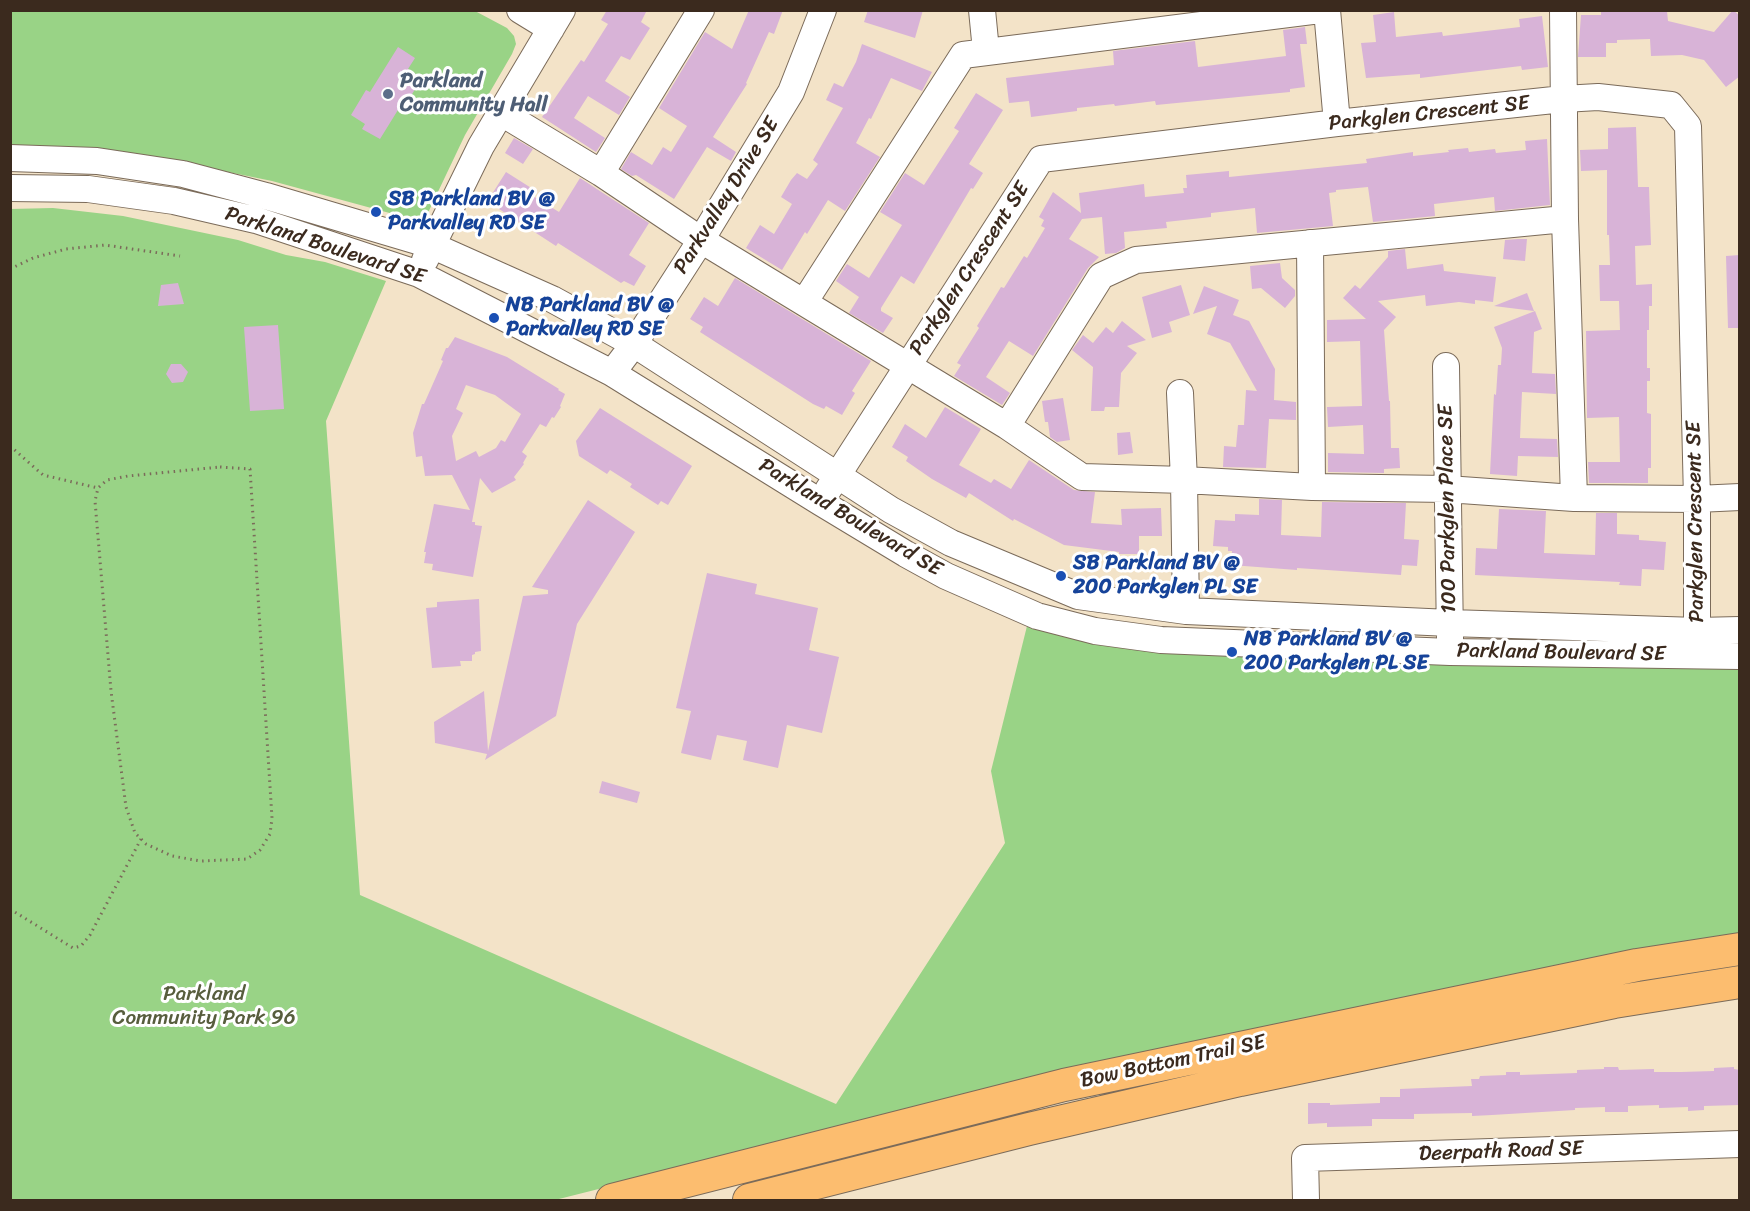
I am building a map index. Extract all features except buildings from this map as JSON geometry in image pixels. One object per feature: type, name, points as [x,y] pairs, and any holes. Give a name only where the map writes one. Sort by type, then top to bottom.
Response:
[{"type":"main road","name":"Bow Bottom Trail SE","points":[[612,1200],[1075,1083],[1637,965],[1740,949]]},
{"type":"main road","name":"Bow Bottom Trail SE","points":[[749,1200],[1029,1128],[1263,1075],[1614,1002],[1740,982]]},
{"type":"street","points":[[419,274],[431,245],[500,112],[557,20],[520,10]]},
{"type":"street","points":[[601,172],[701,10]]},
{"type":"street","name":"Parkvalley Drive SE","points":[[612,372],[634,344],[701,240],[791,92],[823,10]]},
{"type":"street","points":[[982,10],[986,51]]},
{"type":"street","points":[[805,301],[963,55],[1320,10]]},
{"type":"street","points":[[1328,10],[1337,123]]},
{"type":"street","points":[[1563,10],[1565,219],[1574,498]]},
{"type":"street","name":"Parkglen Crescent SE","points":[[820,502],[1041,159],[1337,123],[1563,99],[1598,97],[1671,105],[1688,126],[1697,499],[1697,643]]},
{"type":"street","points":[[500,112],[601,172],[701,240],[805,301],[908,367],[1007,426],[1082,477],[1312,487],[1447,489],[1574,498],[1740,497]]},
{"type":"street","name":"Parkland Boulevard SE","points":[[10,158],[97,161],[183,174],[431,245],[552,299],[634,344],[891,510],[951,543],[1078,596],[1186,611],[1450,623],[1697,643],[1740,656]]},
{"type":"street","name":"Parkland Boulevard SE","points":[[10,188],[88,189],[174,201],[256,220],[419,274],[612,372],[906,554],[981,592],[1037,616],[1095,631],[1161,640],[1450,652],[1697,643],[1740,630]]},
{"type":"street","points":[[1007,426],[1101,276],[1136,260],[1565,219]]},
{"type":"street","points":[[1310,243],[1312,487]]},
{"type":"street","name":"100 Parkglen Place SE","points":[[1446,366],[1450,652]]},
{"type":"street","points":[[1180,393],[1186,611]]},
{"type":"street","name":"Deerpath Road SE","points":[[1306,1200],[1305,1158],[1740,1144]]},
{"type":"path","points":[[10,269],[33,258],[66,249],[105,245],[180,256]]},
{"type":"path","points":[[10,446],[43,474],[99,488]]},
{"type":"path","points":[[220,467],[250,469],[272,818],[270,834],[260,850],[247,859],[201,861],[172,856],[146,844],[135,833],[126,807],[111,691],[95,501],[99,488],[108,480],[128,476],[220,467]]},
{"type":"path","points":[[10,909],[73,948],[81,946],[90,935],[141,839]]},
{"type":"green space","points":[[10,11],[475,11],[507,28],[514,36],[516,44],[465,135],[426,217],[419,221],[272,181],[150,156],[11,149]]},
{"type":"green space","name":"Parkland Community Park 96","points":[[53,208],[123,216],[238,240],[286,255],[325,262],[386,281],[326,421],[360,895],[836,1104],[1005,843],[991,771],[1028,622],[1739,667],[1739,934],[1198,1041],[1066,1071],[555,1200],[11,1200],[10,209]]},
{"type":"place","name":"Parkland Community Hall","points":[[388,94]]},
{"type":"place","name":"SB Parkland BV @ Parkvalley RD SE","points":[[376,212]]},
{"type":"place","name":"NB Parkland BV @ Parkvalley RD SE","points":[[494,318]]},
{"type":"place","name":"SB Parkland BV @ 200 Parkglen PL SE","points":[[1061,576]]},
{"type":"place","name":"NB Parkland BV @ 200 Parkglen PL SE","points":[[1232,652]]}]
